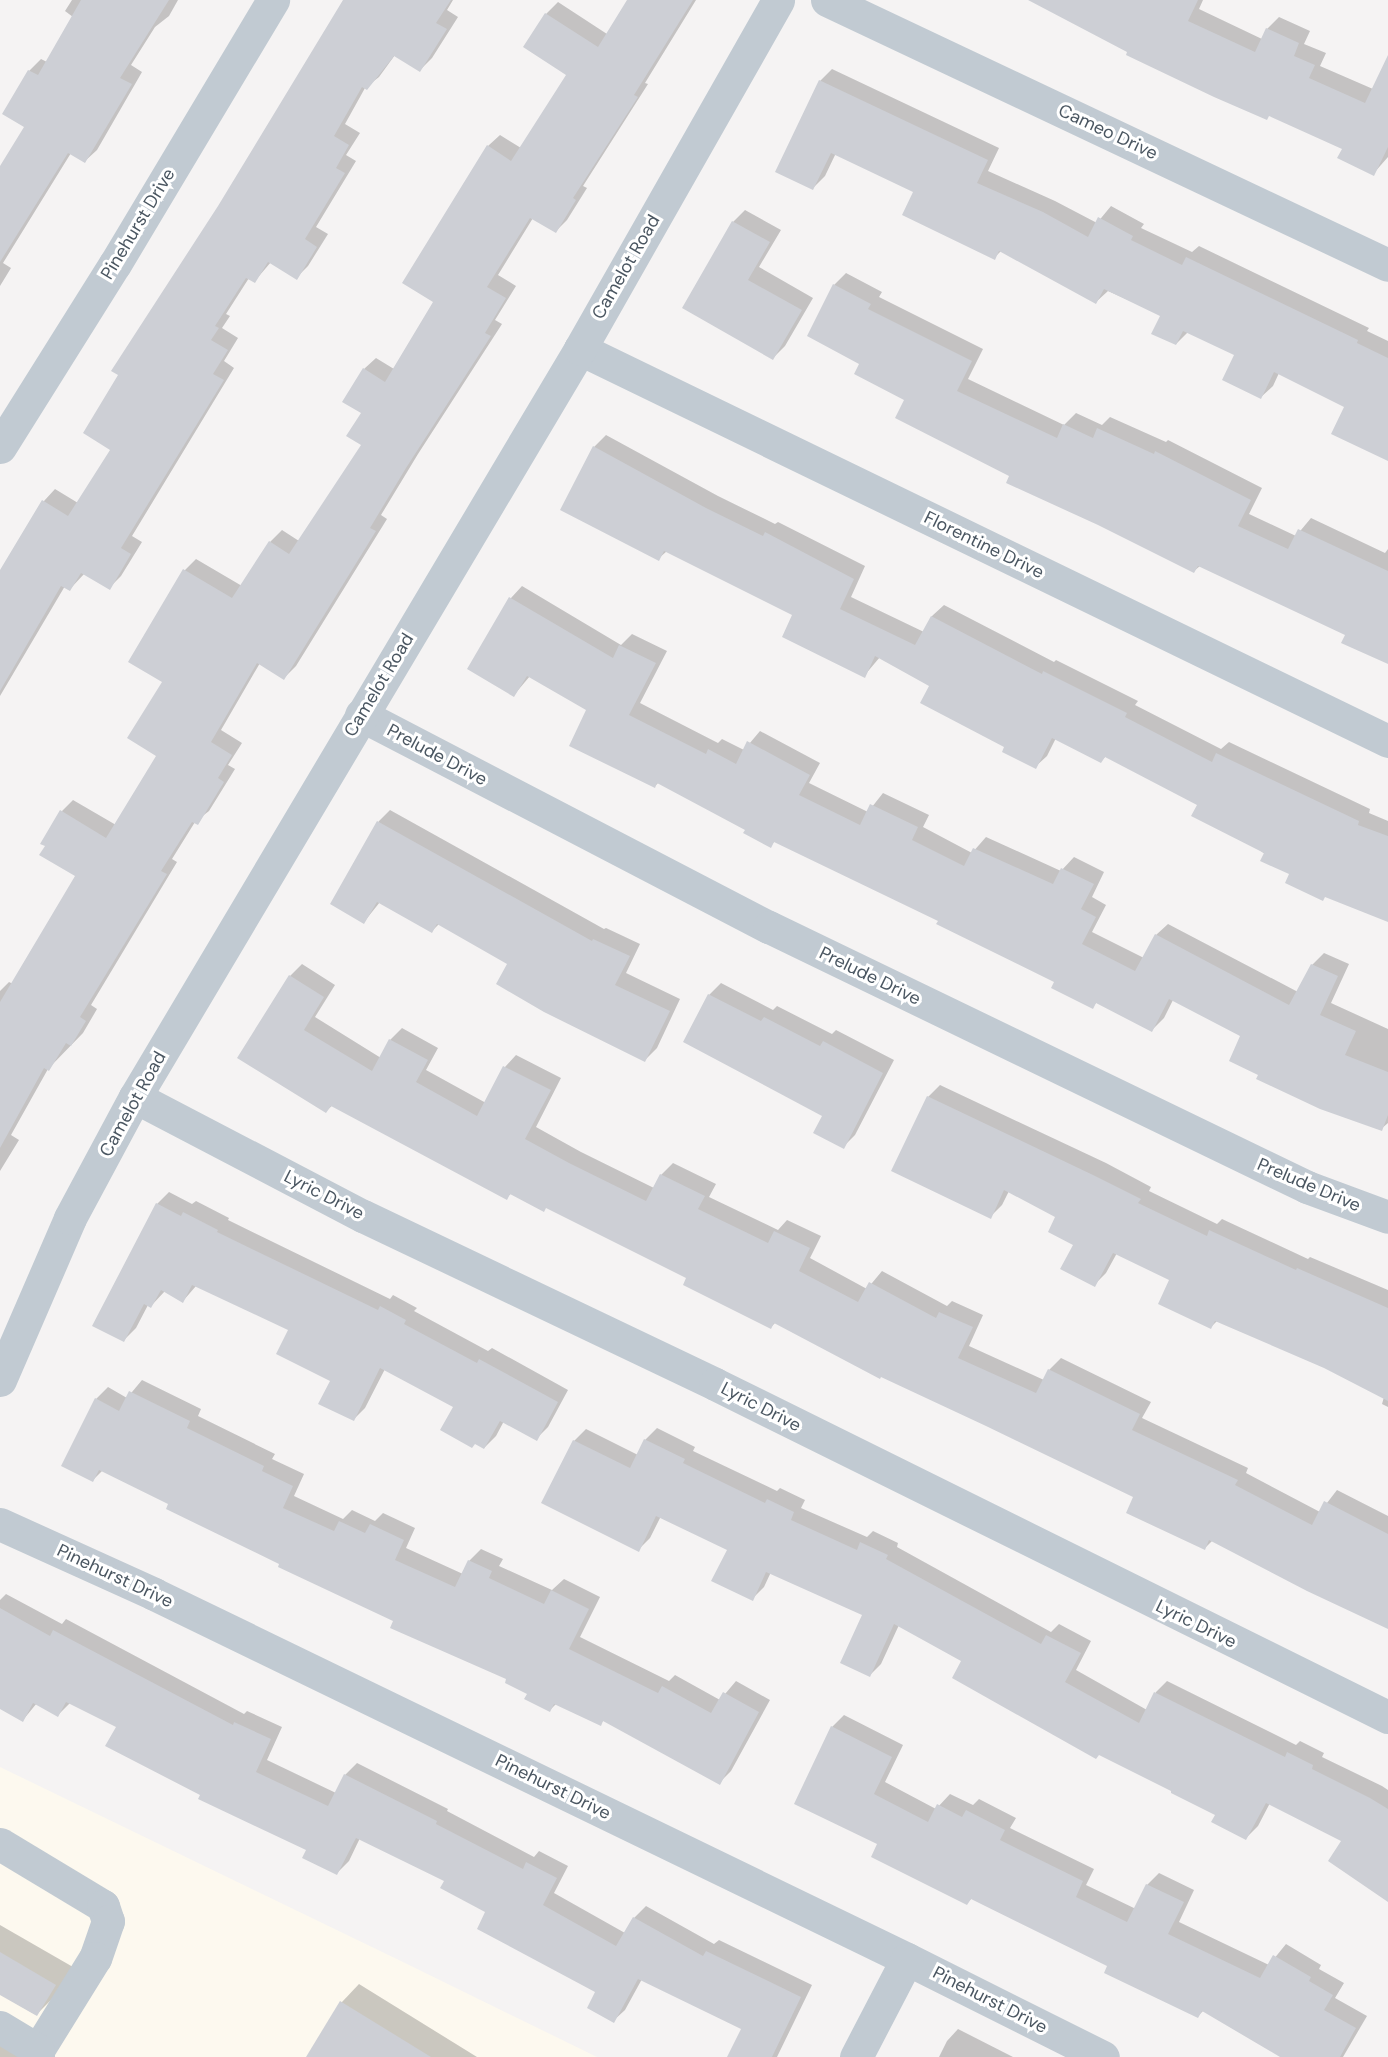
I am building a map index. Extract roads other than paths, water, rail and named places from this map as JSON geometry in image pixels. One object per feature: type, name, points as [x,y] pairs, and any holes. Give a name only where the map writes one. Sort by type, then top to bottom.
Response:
[{"type":"street","name":"Pinehurst Drive","points":[[0,447],[115,264],[273,0]]},
{"type":"street","name":"Camelot Road","points":[[0,1380],[70,1218],[135,1097],[580,349],[778,0]]},
{"type":"street","name":"Cameo Drive","points":[[827,0],[1388,265]]},
{"type":"street","name":"Florentine Drive","points":[[580,349],[1388,741]]},
{"type":"street","name":"Prelude Drive","points":[[361,715],[769,927],[1307,1187],[1388,1217]]},
{"type":"street","name":"Lyric Drive","points":[[135,1097],[363,1216],[715,1384],[1388,1717]]},
{"type":"street","name":"Pinehurst Drive","points":[[0,1524],[154,1594],[907,1959],[1103,2057]]},
{"type":"street","points":[[0,1845],[103,1906],[108,1921],[95,1958],[38,2054],[0,2027]]},
{"type":"street","points":[[856,2057],[907,1959]]}]
